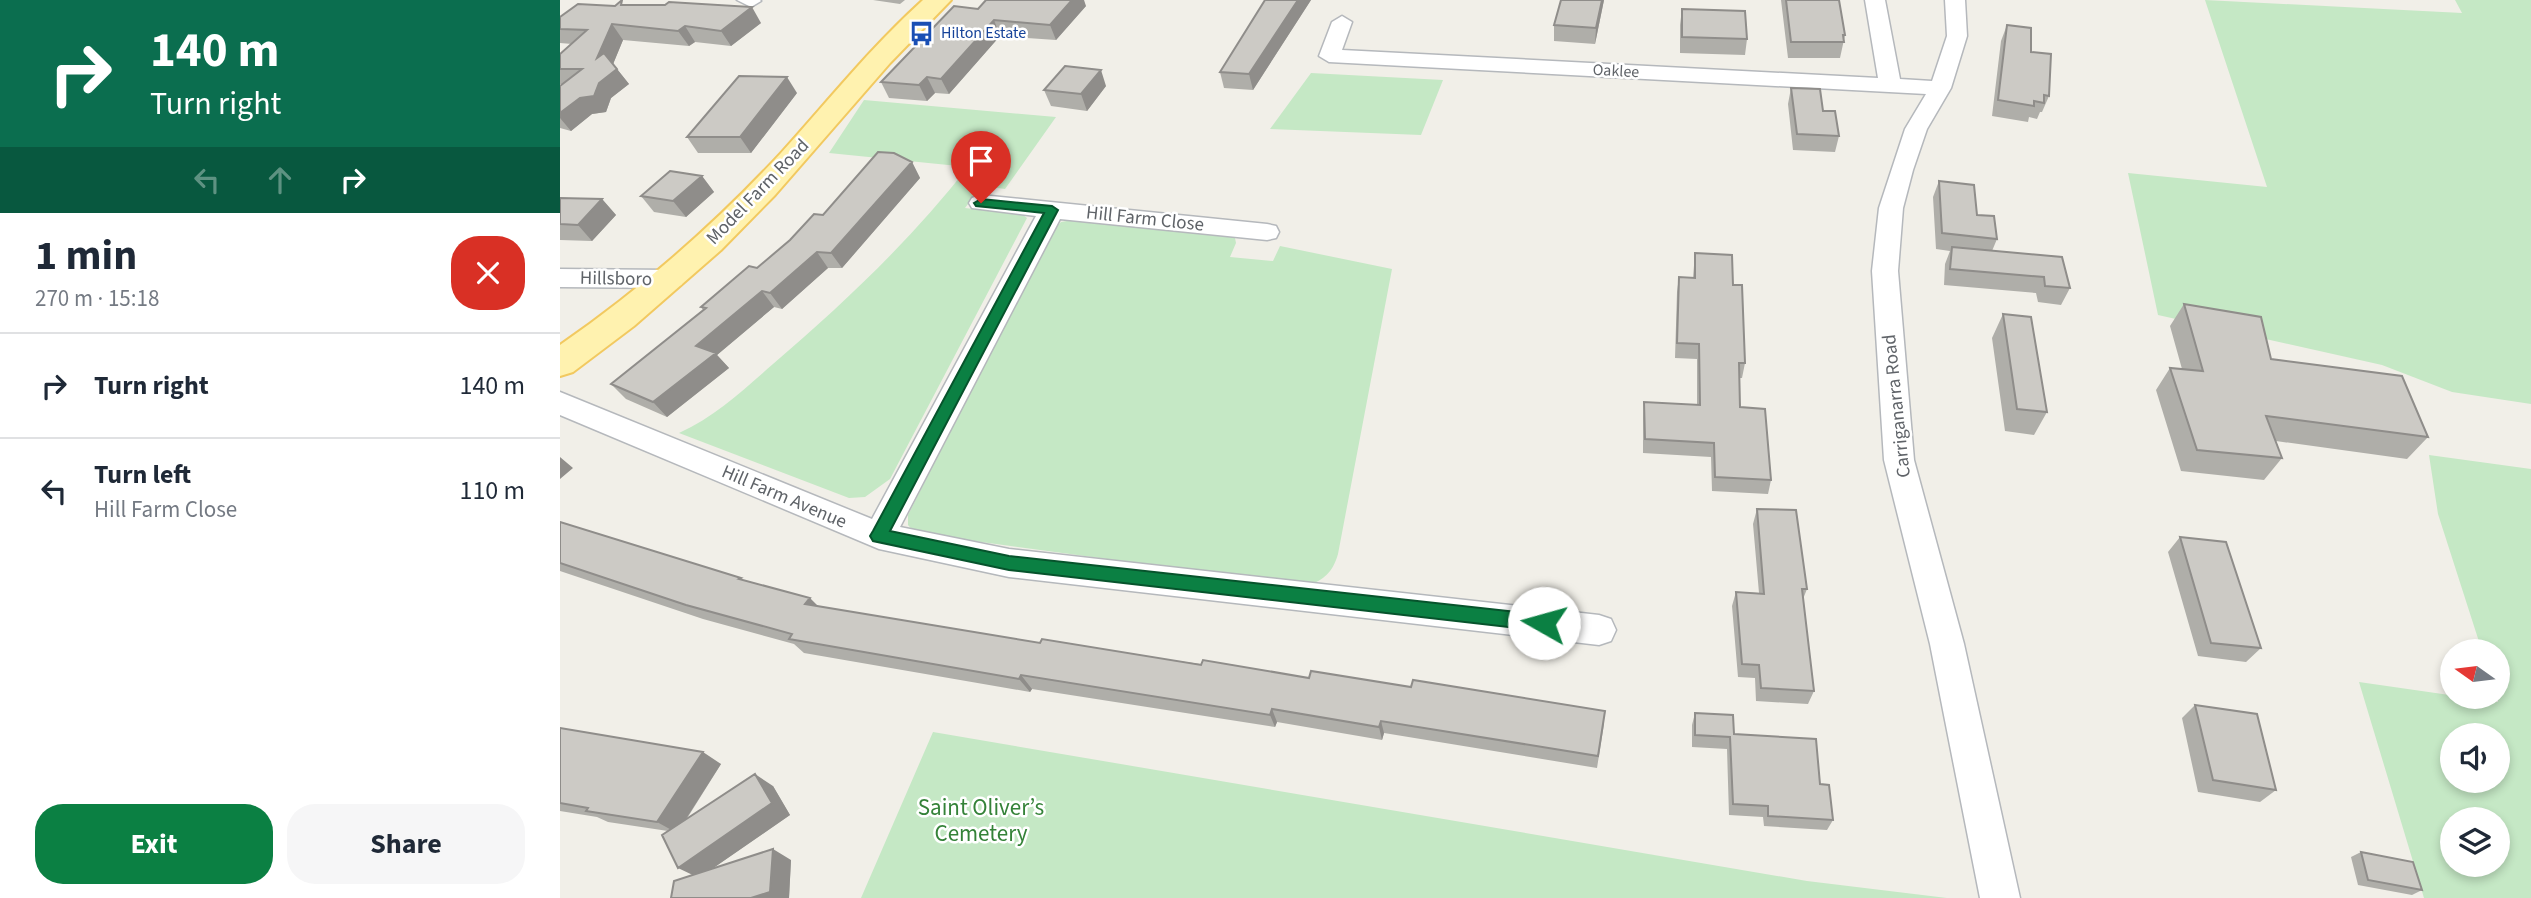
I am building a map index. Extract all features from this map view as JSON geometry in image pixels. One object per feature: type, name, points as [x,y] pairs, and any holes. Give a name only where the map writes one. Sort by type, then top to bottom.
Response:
[{"type":"main road","name":"Model Farm Road","points":[[560,363],[672,279],[752,201],[868,70],[938,0]]},
{"type":"street","points":[[1875,0],[1890,83]]},
{"type":"street","name":"Carriganarra Road","points":[[1955,0],[1957,36],[1940,88],[1916,129],[1891,208],[1885,271],[1898,445],[1947,644],[2000,898]]},
{"type":"street","name":"Oaklee","points":[[1342,22],[1329,56],[1890,83],[1940,88]]},
{"type":"street","name":"Hill Farm Close","points":[[981,203],[1267,232]]},
{"type":"street","points":[[879,536],[1052,210]]},
{"type":"street","name":"Hillsboro","points":[[560,278],[672,279]]},
{"type":"street","name":"Hill Farm Avenue","points":[[560,404],[879,536],[1009,563],[1600,630]]},
{"type":"green space","points":[[2205,0],[2462,13],[2455,0],[2531,0],[2531,404],[2452,392],[2382,365],[2158,315],[2128,173],[2267,187]]},
{"type":"green space","points":[[1311,73],[1443,80],[1421,135],[1270,129]]},
{"type":"green space","points":[[864,100],[1056,117],[1005,189],[982,186],[965,208],[1023,215],[1027,218],[890,479],[865,497],[849,498],[679,433],[728,402],[825,318],[900,246],[968,167],[829,153]]},
{"type":"green space","points":[[1079,219],[1227,234],[1235,238],[1236,243],[1230,257],[1273,261],[1280,246],[1392,269],[1338,554],[1333,566],[1323,578],[1307,586],[915,533],[908,525],[908,515],[1049,234],[1061,222]]},
{"type":"green space","points":[[2429,455],[2531,469],[2531,898],[2424,898],[2359,682],[2440,694],[2440,709],[2510,709],[2510,639],[2478,639],[2438,514]]},
{"type":"green space","name":"Saint Oliver’s Cemetery","points":[[933,732],[1807,881],[1947,898],[861,898]]},
{"type":"building","points":[[622,0],[621,5],[665,5],[669,2],[752,7],[721,31],[685,26],[678,31],[612,24],[597,58],[604,53],[617,69],[599,83],[594,96],[580,98],[560,113],[560,86],[582,69],[560,69],[560,54],[587,30],[560,29],[560,17],[578,4],[615,6]]},
{"type":"building","points":[[986,0],[1072,0],[1050,25],[994,20],[941,79],[927,77],[919,85],[881,82],[954,6],[978,9]]},
{"type":"building","points":[[1265,0],[1298,0],[1249,74],[1220,72]]},
{"type":"building","points":[[1561,0],[1602,0],[1596,28],[1554,25]]},
{"type":"building","points":[[1786,0],[1839,0],[1844,42],[1791,42]]},
{"type":"building","points":[[1682,9],[1745,11],[1747,39],[1682,37]]},
{"type":"building","points":[[2007,25],[2031,28],[2031,52],[2051,54],[2049,96],[2044,95],[2044,103],[2034,101],[2034,106],[1998,100]]},
{"type":"building","points":[[1065,66],[1101,70],[1081,94],[1044,90]]},
{"type":"building","points":[[739,76],[787,77],[740,137],[687,137]]},
{"type":"building","points":[[1791,88],[1820,89],[1823,111],[1835,111],[1839,136],[1797,134]]},
{"type":"building","points":[[878,152],[894,153],[912,162],[831,253],[817,252],[770,293],[762,291],[696,346],[716,353],[653,402],[611,384],[706,308],[701,307],[749,266],[757,268],[790,240],[814,214],[823,215]]},
{"type":"building","points":[[670,171],[702,176],[673,201],[641,196]]},
{"type":"building","points":[[1939,181],[1974,185],[1977,215],[1994,216],[1997,239],[1942,233]]},
{"type":"building","points":[[560,198],[602,199],[578,225],[560,224]]},
{"type":"building","points":[[1952,247],[2062,257],[2070,288],[2045,286],[2044,277],[1950,269]]},
{"type":"building","points":[[1695,253],[1732,255],[1733,285],[1742,285],[1745,363],[1739,363],[1740,407],[1765,409],[1771,480],[1715,477],[1714,443],[1645,439],[1644,402],[1700,405],[1699,344],[1677,343],[1679,277],[1695,278]]},
{"type":"building","points":[[2184,304],[2261,317],[2271,359],[2402,376],[2428,437],[2266,416],[2282,458],[2197,450],[2170,368],[2203,371]]},
{"type":"building","points":[[2003,314],[2031,317],[2047,412],[2017,409]]},
{"type":"building","points":[[1757,509],[1796,510],[1807,589],[1802,589],[1814,691],[1761,688],[1759,665],[1742,664],[1736,592],[1764,594]]},
{"type":"building","points":[[560,522],[741,578],[739,579],[810,598],[805,604],[1040,643],[1042,639],[1201,665],[1203,660],[1309,678],[1311,671],[1411,687],[1413,680],[1605,711],[1598,756],[1381,721],[1379,727],[1272,709],[1270,715],[1021,675],[1019,679],[789,639],[792,634],[686,605],[560,563]]},
{"type":"building","points":[[2180,537],[2226,542],[2261,648],[2211,643]]},
{"type":"building","points":[[2195,705],[2257,714],[2276,790],[2213,780]]},
{"type":"building","points":[[1695,713],[1733,715],[1734,734],[1816,739],[1820,784],[1829,785],[1833,820],[1768,816],[1768,806],[1733,804],[1730,737],[1695,735]]},
{"type":"building","points":[[560,728],[703,752],[657,822],[586,811],[588,808],[560,803]]},
{"type":"building","points":[[755,774],[772,803],[678,868],[662,835]]},
{"type":"building","points":[[773,849],[770,892],[751,898],[671,898],[674,881]]},
{"type":"building","points":[[2361,852],[2413,862],[2422,890],[2368,880]]},
{"type":"place","name":"Hilton Estate","points":[[921,33]]},
{"type":"route","points":[[981,203],[1052,210],[879,536],[1009,563],[1544,623]]}]
